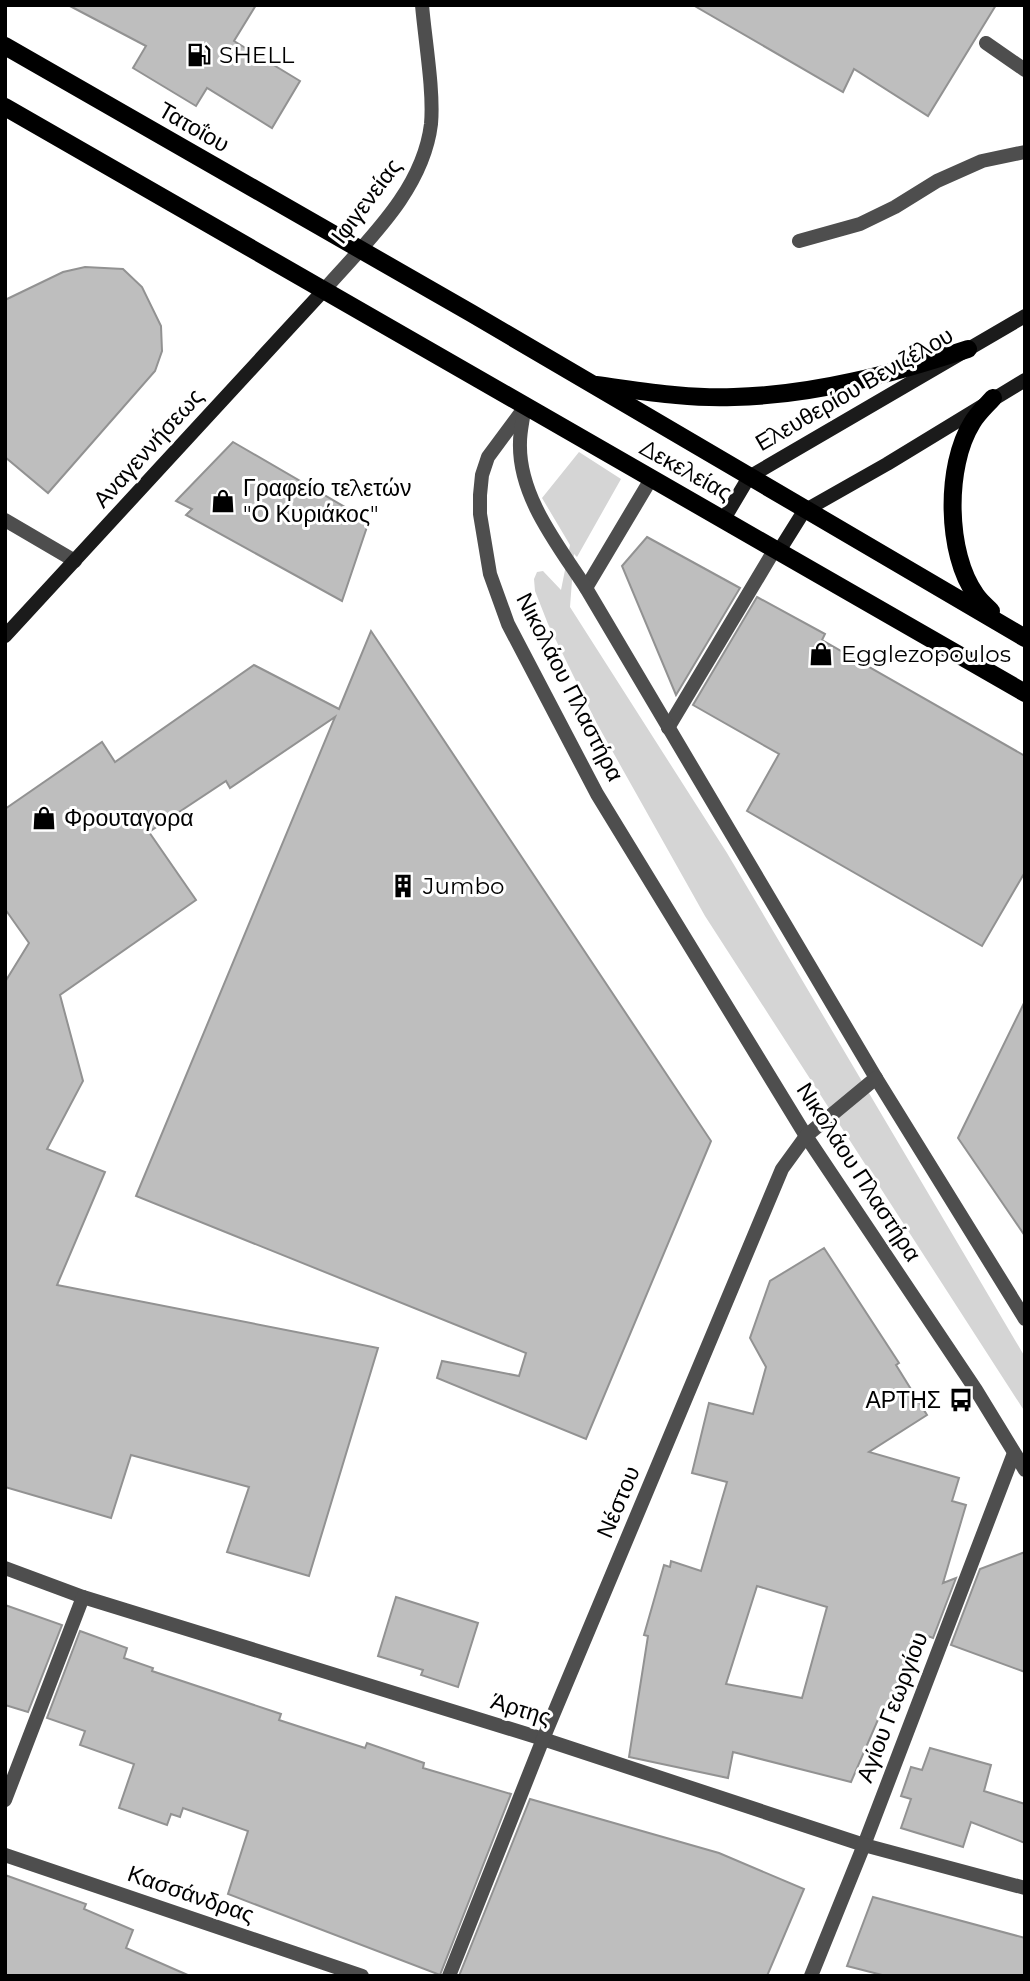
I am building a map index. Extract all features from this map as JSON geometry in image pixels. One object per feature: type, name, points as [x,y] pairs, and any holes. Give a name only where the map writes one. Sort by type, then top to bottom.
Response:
[{"type":"main road","name":"Τατοΐου","points":[[5,46],[359,250]]},
{"type":"main road","points":[[5,107],[324,290]]},
{"type":"main road","name":"Δεκελείας","points":[[359,250],[1025,638]]},
{"type":"main road","name":"Δεκελείας","points":[[324,290],[1025,693]]},
{"type":"main road","name":"Αναγεννήσεως","points":[[5,636],[324,290]]},
{"type":"main road","name":"Ελευθερίου Βενιζέλου","points":[[724,519],[749,477],[1025,316]]},
{"type":"main road","points":[[589,384],[693,396],[770,395],[901,371],[968,349]]},
{"type":"main road","points":[[777,550],[804,510],[887,464],[1025,380]]},
{"type":"main road","points":[[993,398],[972,422],[962,444],[955,476],[952,510],[965,573],[975,595],[1005,626]]},
{"type":"street","name":"Ιφιγενείας","points":[[324,290],[406,193],[422,163],[431,123],[422,5]]},
{"type":"street","points":[[986,43],[1025,70]]},
{"type":"street","points":[[799,241],[860,224],[895,207],[937,181],[982,161],[1025,152]]},
{"type":"street","points":[[525,407],[520,442],[527,487],[539,513],[876,1078],[1025,1320]]},
{"type":"street","name":"Νικολάου Πλαστήρα","points":[[525,407],[488,457],[482,475],[480,495],[480,514],[490,574],[508,624],[597,794],[806,1136],[976,1390],[1025,1469]]},
{"type":"street","points":[[586,588],[651,479]]},
{"type":"street","points":[[5,520],[75,561]]},
{"type":"street","points":[[668,727],[777,550]]},
{"type":"street","name":"Νέστου","points":[[449,1976],[543,1739],[782,1169],[806,1136],[876,1078]]},
{"type":"street","name":"Αγίου Γεωργίου","points":[[811,1976],[1014,1452]]},
{"type":"street","name":"Άρτης","points":[[5,1568],[83,1597],[543,1739],[864,1845],[1025,1888]]},
{"type":"street","points":[[5,1800],[83,1597]]},
{"type":"street","name":"Κασσάνδρας","points":[[5,1855],[362,1976]]},
{"type":"shaded area","points":[[579,452],[621,479],[577,557],[574,554],[570,607],[727,853],[1025,1357],[1025,1412],[705,916],[596,722],[548,624],[535,591],[534,579],[537,572],[543,571],[561,590],[570,545],[542,498]]},
{"type":"building","name":"SHELL","points":[[68,5],[256,5],[234,41],[300,81],[272,128],[207,88],[196,106],[133,68],[146,46]]},
{"type":"building","points":[[693,5],[996,5],[928,116],[854,69],[843,92]]},
{"type":"building","points":[[85,267],[123,269],[142,287],[161,326],[162,351],[155,371],[48,493],[5,457],[5,300],[63,272]]},
{"type":"building","points":[[233,442],[369,521],[342,601],[186,515],[192,509],[176,501]]},
{"type":"building","points":[[647,537],[740,588],[676,695],[622,566]]},
{"type":"building","points":[[757,597],[825,634],[822,640],[1025,756],[1025,872],[982,946],[747,811],[779,754],[693,705]]},
{"type":"building","name":"Jumbo","points":[[371,631],[711,1141],[586,1439],[437,1378],[442,1361],[519,1376],[526,1353],[136,1196],[335,717],[230,788],[226,781],[149,832],[196,900],[60,995],[83,1081],[47,1149],[105,1172],[57,1285],[378,1348],[309,1576],[227,1552],[249,1487],[131,1455],[111,1518],[5,1487],[5,982],[29,943],[5,909],[5,809],[102,742],[115,762],[254,665],[339,709]]},
{"type":"building","points":[[1025,1001],[1025,1236],[958,1138]]},
{"type":"building","points":[[824,1248],[899,1363],[896,1365],[927,1415],[869,1452],[959,1478],[952,1501],[966,1505],[943,1583],[956,1578],[933,1638],[917,1632],[895,1713],[883,1708],[851,1782],[733,1752],[728,1778],[629,1757],[648,1636],[644,1635],[664,1565],[670,1567],[671,1561],[701,1571],[727,1482],[692,1473],[709,1403],[753,1414],[766,1367],[750,1338],[770,1281]],"holes":[[[757,1586],[827,1607],[802,1698],[726,1684]]]},
{"type":"building","points":[[1025,1552],[1025,1672],[951,1645],[980,1569]]},
{"type":"building","points":[[396,1597],[478,1623],[458,1687],[421,1675],[423,1670],[378,1656]]},
{"type":"building","points":[[5,1605],[62,1625],[28,1712],[5,1705]]},
{"type":"building","points":[[80,1631],[127,1648],[124,1658],[153,1668],[152,1671],[281,1714],[279,1720],[365,1748],[367,1743],[424,1763],[423,1768],[511,1794],[440,1975],[228,1894],[248,1831],[183,1808],[180,1817],[171,1814],[167,1825],[119,1808],[134,1764],[80,1745],[85,1731],[47,1718]]},
{"type":"building","points":[[930,1748],[991,1765],[984,1791],[1025,1804],[1025,1843],[971,1822],[963,1847],[901,1828],[911,1799],[901,1796],[911,1767],[922,1770]]},
{"type":"building","points":[[530,1799],[719,1853],[804,1889],[767,1976],[459,1976]]},
{"type":"building","points":[[5,1875],[86,1904],[84,1909],[133,1930],[126,1948],[190,1976],[5,1976]]},
{"type":"building","points":[[873,1897],[1025,1938],[1025,1976],[886,1976],[847,1966]]},
{"type":"place","name":"SHELL","points":[[199,55]]},
{"type":"place","name":"Γραφείο τελετών \"Ο Κυριάκος\"","points":[[223,501]]},
{"type":"place","name":"Egglezopoulos","points":[[821,654]]},
{"type":"place","name":"Φρουταγορα","points":[[44,818]]},
{"type":"place","name":"Jumbo","points":[[403,886]]},
{"type":"place","name":"ΑΡΤΗΣ","points":[[961,1400]]}]
